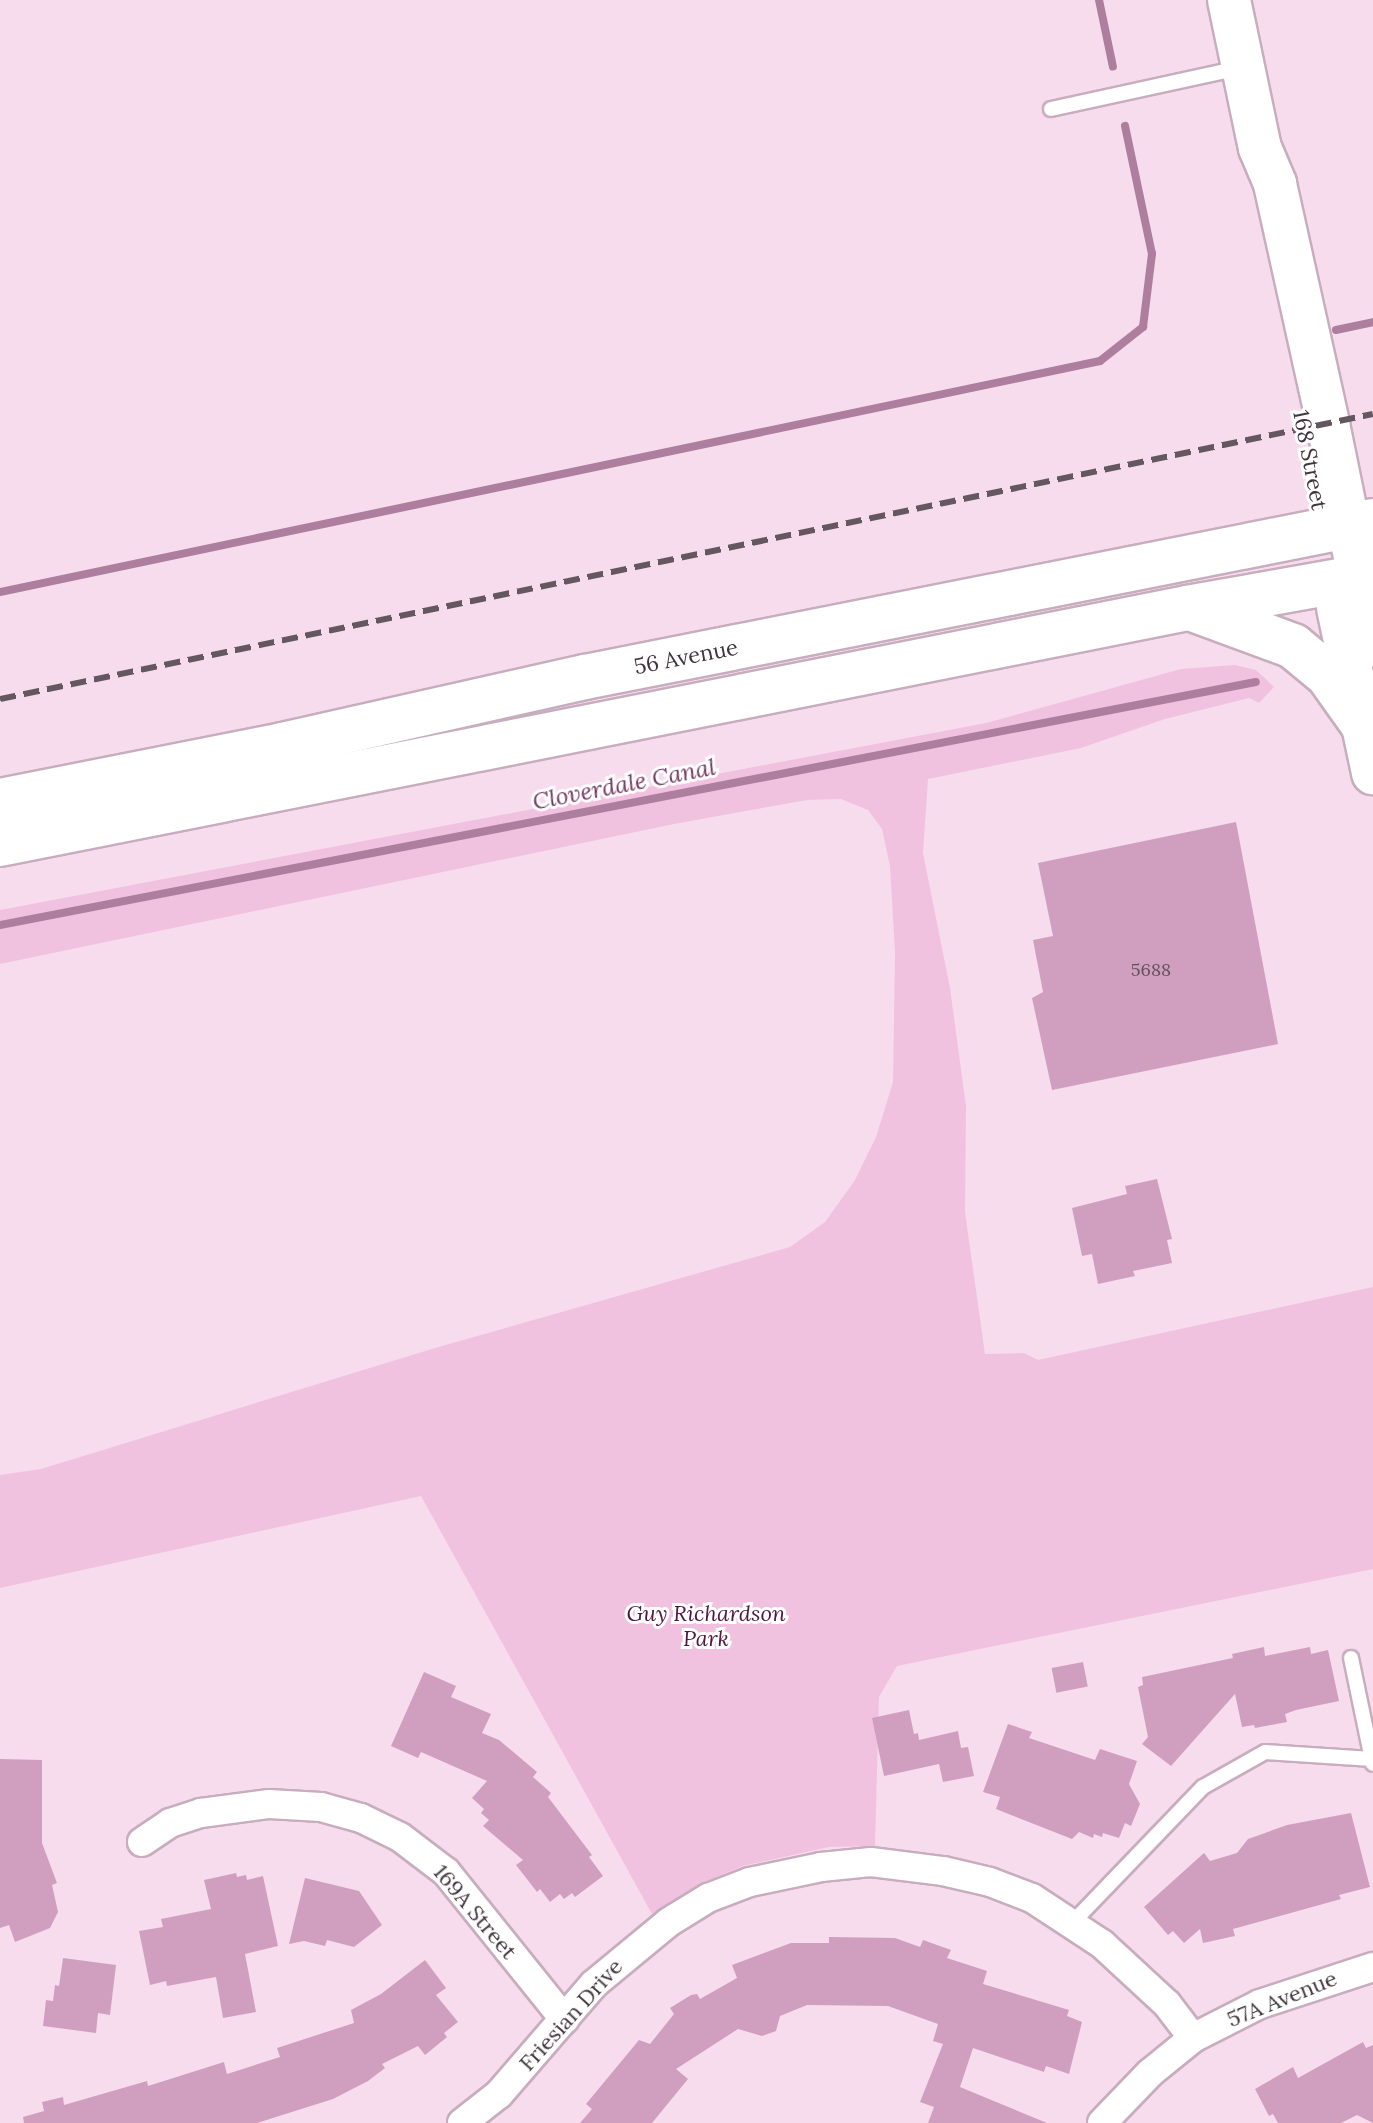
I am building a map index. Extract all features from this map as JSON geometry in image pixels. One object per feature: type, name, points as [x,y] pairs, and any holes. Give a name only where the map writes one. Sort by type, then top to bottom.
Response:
[{"type":"highway","name":"56 Avenue","points":[[0,801],[283,745],[585,677],[1348,526]]},
{"type":"highway","points":[[0,844],[1187,608],[1355,578]]},
{"type":"highway","points":[[1187,608],[1293,646],[1328,675],[1362,723]]},
{"type":"main road","name":"168 Street","points":[[1229,0],[1260,148],[1275,184],[1348,526],[1355,578],[1362,723],[1373,773]]},
{"type":"main road","name":"168 Street","points":[[1355,578],[1373,645]]},
{"type":"street","name":"169A Street","points":[[142,1842],[170,1823],[201,1813],[269,1804],[321,1807],[361,1818],[400,1837],[446,1872],[564,2019]]},
{"type":"street","name":"Friesian Drive","points":[[462,2123],[499,2094],[594,1984],[669,1922],[708,1898],[750,1882],[871,1862],[943,1871],[990,1882],[1032,1898],[1073,1922],[1167,2004],[1193,2038]]},
{"type":"street","name":"57A Avenue","points":[[1102,2123],[1150,2073],[1193,2038],[1260,2004],[1373,1967]]},
{"type":"lane","points":[[1051,109],[1243,67]]},
{"type":"lane","points":[[1073,1922],[1203,1787],[1265,1752],[1372,1762],[1351,1658]]},
{"type":"green space","name":"Guy Richardson Park","points":[[1235,665],[1256,670],[1274,687],[1259,703],[1249,698],[1165,719],[1081,748],[928,779],[923,853],[950,988],[966,1106],[965,1212],[985,1354],[1024,1353],[1038,1360],[1373,1287],[1373,1569],[897,1666],[879,1697],[875,1846],[829,1847],[743,1866],[699,1884],[652,1914],[421,1496],[0,1588],[0,1475],[41,1469],[435,1348],[790,1247],[825,1222],[855,1180],[876,1137],[893,1082],[895,953],[890,866],[882,829],[868,810],[841,799],[807,800],[674,824],[0,964],[0,910],[986,723],[1181,669]]},
{"type":"building","points":[[1236,822],[1278,1044],[1052,1090],[1032,998],[1043,992],[1033,940],[1053,936],[1038,863]]},
{"type":"building","points":[[1157,1179],[1172,1239],[1167,1240],[1172,1263],[1133,1271],[1135,1276],[1098,1284],[1092,1254],[1082,1256],[1072,1208],[1127,1194],[1125,1186]]},
{"type":"building","points":[[1264,1647],[1265,1656],[1310,1647],[1311,1654],[1328,1650],[1339,1701],[1296,1710],[1285,1714],[1287,1722],[1255,1728],[1254,1725],[1242,1727],[1235,1694],[1171,1766],[1142,1744],[1148,1737],[1138,1687],[1143,1685],[1142,1677],[1233,1658],[1232,1654]]},
{"type":"building","points":[[1083,1662],[1088,1687],[1056,1693],[1052,1668]]},
{"type":"building","points":[[424,1672],[456,1686],[451,1697],[491,1714],[482,1733],[499,1740],[537,1772],[533,1777],[551,1793],[548,1797],[592,1855],[589,1857],[603,1876],[575,1897],[572,1893],[564,1899],[560,1894],[550,1902],[540,1889],[537,1892],[516,1865],[523,1860],[483,1826],[489,1820],[481,1813],[484,1809],[472,1798],[487,1781],[421,1752],[418,1758],[391,1746]]},
{"type":"building","points":[[909,1710],[914,1734],[918,1733],[919,1740],[958,1731],[961,1748],[968,1747],[974,1776],[943,1782],[939,1764],[884,1776],[872,1718]]},
{"type":"building","points":[[1008,1724],[1032,1732],[1029,1738],[1095,1760],[1100,1749],[1137,1761],[1129,1784],[1140,1804],[1131,1826],[1125,1823],[1119,1838],[1103,1833],[1102,1837],[1094,1834],[1093,1838],[1079,1832],[1072,1839],[996,1809],[1000,1797],[983,1792]]},
{"type":"building","points":[[0,1759],[42,1760],[42,1843],[57,1883],[52,1885],[58,1912],[50,1928],[15,1942],[9,1925],[0,1928]]},
{"type":"building","points":[[1351,1813],[1370,1887],[1339,1895],[1341,1899],[1233,1929],[1235,1936],[1203,1943],[1200,1929],[1184,1943],[1173,1931],[1168,1935],[1144,1907],[1204,1853],[1210,1861],[1237,1853],[1248,1839],[1287,1825]]},
{"type":"building","points":[[236,1873],[237,1877],[246,1875],[247,1880],[263,1876],[278,1946],[245,1954],[256,2012],[223,2018],[216,1977],[167,1986],[166,1981],[150,1985],[139,1931],[163,1927],[161,1919],[211,1909],[204,1880]]},
{"type":"building","points":[[305,1878],[359,1891],[382,1925],[354,1947],[327,1940],[325,1946],[304,1941],[289,1944]]},
{"type":"building","points":[[829,1937],[895,1938],[920,1947],[923,1940],[951,1950],[947,1958],[987,1971],[983,1984],[1069,2010],[1067,2016],[1082,2022],[1069,2074],[1046,2066],[1044,2072],[973,2048],[960,2087],[1047,2123],[928,2123],[934,2107],[920,2102],[943,2044],[933,2041],[938,2024],[888,2006],[807,2005],[780,2016],[776,2031],[762,2036],[738,2029],[676,2069],[688,2079],[652,2123],[580,2123],[592,2109],[586,2104],[639,2040],[650,2044],[674,2014],[670,2008],[691,1995],[697,1994],[700,1999],[737,1978],[732,1965],[791,1943],[829,1943]]},
{"type":"building","points":[[63,1958],[116,1965],[110,2015],[98,2013],[96,2033],[43,2026],[46,2000],[53,2001],[55,1985],[59,1986]]},
{"type":"building","points":[[425,1960],[446,1988],[436,1995],[458,2022],[444,2033],[447,2037],[425,2055],[418,2046],[382,2064],[385,2068],[368,2081],[333,2099],[257,2123],[24,2123],[23,2117],[44,2111],[42,2102],[63,2097],[64,2105],[147,2081],[148,2086],[224,2062],[227,2074],[280,2057],[277,2048],[354,2023],[351,2010],[381,1994]]},
{"type":"building","points":[[1363,2042],[1366,2048],[1373,2045],[1373,2123],[1357,2115],[1341,2123],[1278,2123],[1273,2114],[1269,2116],[1255,2089],[1293,2067],[1298,2078]]},
{"type":"waterway","points":[[1099,0],[1113,67]]},
{"type":"waterway","points":[[0,592],[1100,361],[1143,327],[1152,254],[1125,126]]},
{"type":"waterway","points":[[1336,330],[1373,322]]},
{"type":"waterway","name":"Cloverdale Canal","points":[[0,925],[1256,682]]},
{"type":"railway","points":[[0,699],[1373,414]]}]
